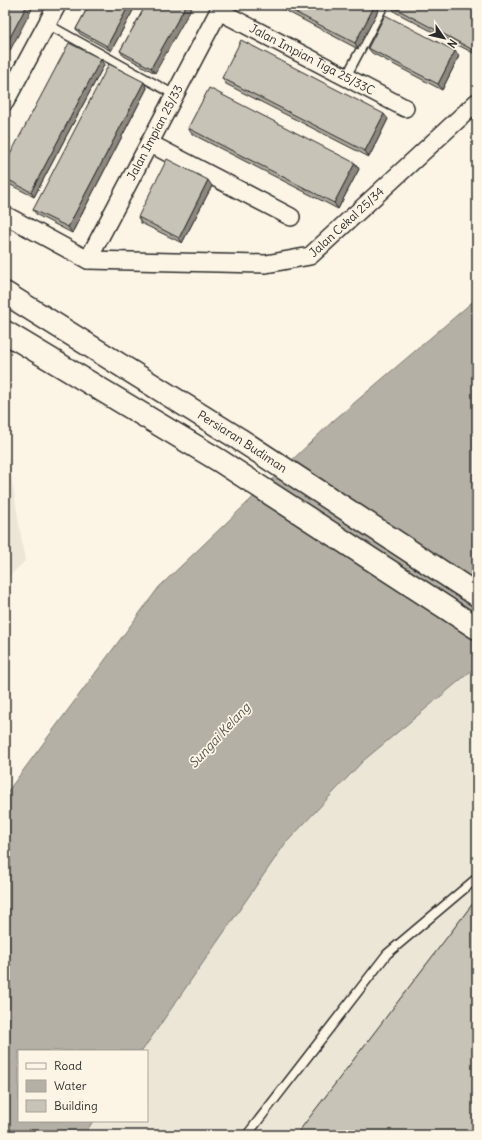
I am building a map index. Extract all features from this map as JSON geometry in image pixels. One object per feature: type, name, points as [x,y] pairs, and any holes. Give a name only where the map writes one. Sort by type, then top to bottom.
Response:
[{"type":"main road","name":"Persiaran Budiman","points":[[5,293],[239,439],[477,595]]},
{"type":"main road","points":[[5,332],[220,461],[477,628]]},
{"type":"street","points":[[5,102],[57,5]]},
{"type":"street","name":"Jalan Impian Tiga 25/33C","points":[[221,8],[405,108]]},
{"type":"street","name":"Jalan Impian 25/33","points":[[88,260],[221,8]]},
{"type":"street","name":"Jalan Cekal 25/34","points":[[88,260],[266,264],[310,256],[477,102]]},
{"type":"street","points":[[149,143],[291,217]]},
{"type":"street","points":[[5,215],[88,260]]},
{"type":"lane","points":[[346,77],[384,5]]},
{"type":"lane","points":[[47,24],[175,94]]},
{"type":"lane","points":[[247,1135],[387,954],[477,878]]},
{"type":"shaded area","points":[[5,437],[25,561],[5,580]]},
{"type":"shaded area","points":[[477,666],[477,1135],[84,1135],[92,1122],[148,1122],[148,1050],[143,1050],[285,844],[363,761]]},
{"type":"water","name":"Sungai Kelang","points":[[477,298],[477,666],[363,761],[285,844],[143,1050],[18,1050],[18,1122],[92,1122],[84,1135],[5,1135],[5,795],[159,587],[333,421]]},
{"type":"building","points":[[5,5],[27,5],[5,47]]},
{"type":"building","points":[[89,5],[129,5],[107,46],[76,29]]},
{"type":"building","points":[[146,5],[186,5],[151,68],[120,51]]},
{"type":"building","points":[[281,5],[375,5],[355,43]]},
{"type":"building","points":[[477,5],[477,52],[391,6]]},
{"type":"building","points":[[385,15],[455,51],[438,84],[368,48]]},
{"type":"building","points":[[241,40],[384,114],[365,151],[222,78]]},
{"type":"building","points":[[69,43],[101,59],[31,192],[5,178],[5,164]]},
{"type":"building","points":[[109,64],[144,82],[68,227],[33,210]]},
{"type":"building","points":[[209,88],[355,163],[334,203],[188,128]]},
{"type":"building","points":[[167,159],[208,180],[179,238],[138,217]]},
{"type":"building","points":[[477,898],[477,1135],[296,1135]]}]
